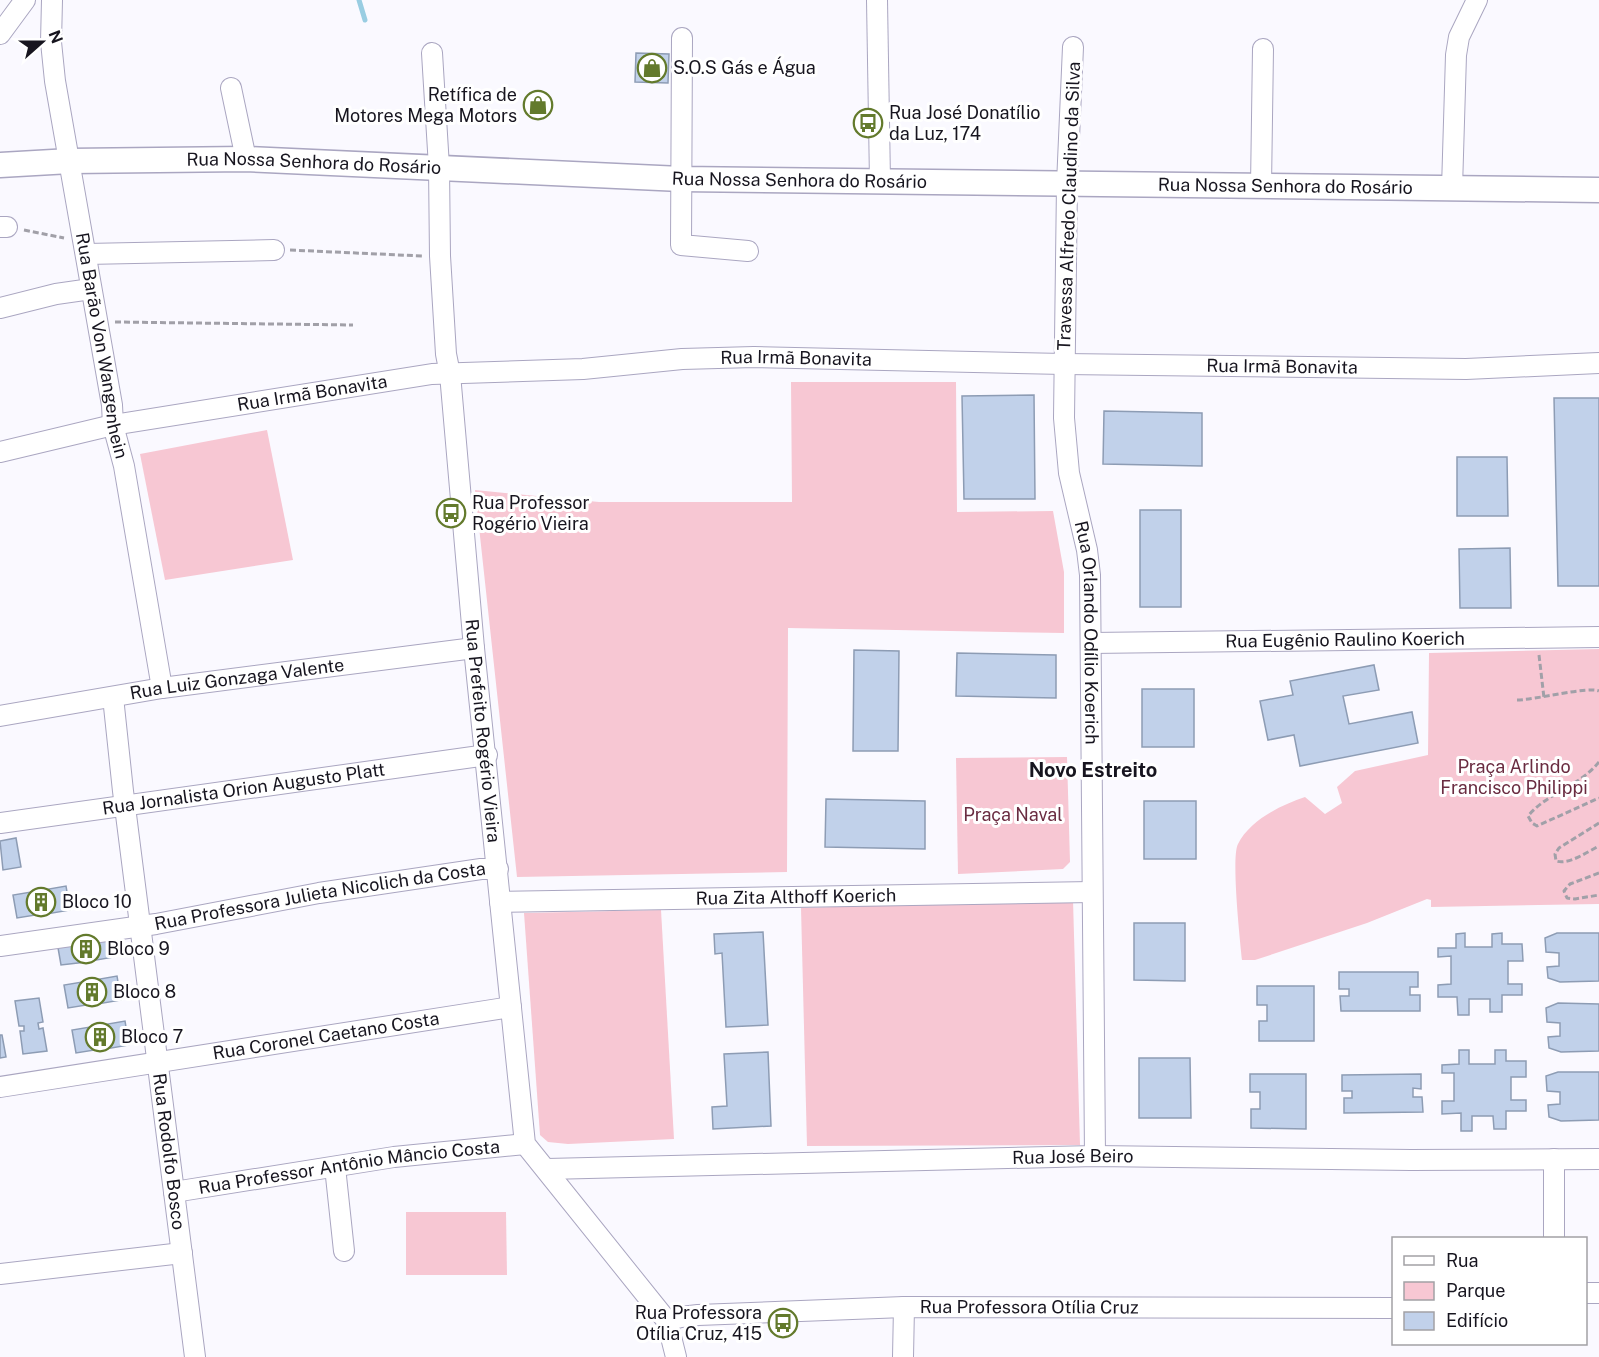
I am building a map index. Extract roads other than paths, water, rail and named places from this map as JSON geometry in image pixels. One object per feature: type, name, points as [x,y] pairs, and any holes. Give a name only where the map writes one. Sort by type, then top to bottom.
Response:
[{"type":"main road","name":"Rua Nossa Senhora do Rosário","points":[[0,165],[70,161],[246,159],[681,179],[1599,190]]},
{"type":"street","points":[[0,34],[25,0]]},
{"type":"street","name":"Rua Barão Von Wangenhein","points":[[52,0],[52,52],[112,405],[113,426],[124,466],[162,688]]},
{"type":"street","points":[[877,0],[880,181]]},
{"type":"street","points":[[1452,188],[1456,55],[1459,37],[1477,0]]},
{"type":"street","points":[[682,39],[681,245],[748,251]]},
{"type":"street","name":"Travessa Alfredo Claudino da Silva","points":[[1065,364],[1066,184],[1074,47]]},
{"type":"street","points":[[1261,186],[1263,48]]},
{"type":"street","name":"Rua Prefeito Rogério Vieira","points":[[432,53],[446,354],[450,374],[474,648],[487,755],[525,1144]]},
{"type":"street","points":[[231,88],[246,159]]},
{"type":"street","points":[[85,248],[274,250]]},
{"type":"street","points":[[0,308],[56,294],[91,289]]},
{"type":"street","name":"Rua Irmã Bonavita","points":[[0,452],[113,426],[432,374],[583,369],[682,359],[754,357],[1466,369],[1599,363]]},
{"type":"street","name":"Rua Orlando Odílio Koerich","points":[[1065,364],[1065,445],[1068,473],[1087,550],[1090,574],[1095,1156]]},
{"type":"street","name":"Rua Eugênio Raulino Koerich","points":[[1091,643],[1599,638]]},
{"type":"street","name":"Rua Luiz Gonzaga Valente","points":[[0,716],[162,688],[474,648]]},
{"type":"street","name":"Rua Rodolfo Bosco","points":[[113,696],[195,1357]]},
{"type":"street","name":"Rua Jornalista Orion Augusto Platt","points":[[0,823],[487,755]]},
{"type":"street","name":"Rua Professora Julieta Nicolich da Costa","points":[[0,946],[141,926],[319,893],[481,869],[498,869]]},
{"type":"street","name":"Rua Zita Althoff Koerich","points":[[500,902],[1092,892]]},
{"type":"street","name":"Rua Coronel Caetano Costa","points":[[0,1087],[511,1008]]},
{"type":"street","points":[[525,1144],[667,1321],[676,1357]]},
{"type":"street","name":"Rua Professor Antônio Mâncio Costa","points":[[174,1192],[394,1157],[525,1144]]},
{"type":"street","name":"Rua José Beiro","points":[[547,1169],[1095,1156],[1411,1160],[1599,1159]]},
{"type":"street","points":[[1554,1159],[1554,1237]]},
{"type":"street","points":[[336,1167],[344,1251]]},
{"type":"street","points":[[0,1274],[182,1253]]},
{"type":"street","points":[[903,1357],[904,1307]]},
{"type":"street","name":"Rua Professora Otília Cruz","points":[[667,1321],[698,1315],[904,1307],[1392,1308]]},
{"type":"waterway","points":[[359,0],[365,20]]},
{"type":"place","name":"S.O.S Gás e Água","points":[[652,68]]},
{"type":"place","name":"Retífica de Motores Mega Motors","points":[[538,105]]},
{"type":"place","name":"Rua José Donatílio da Luz, 174","points":[[868,123]]},
{"type":"place","name":"Rua Professor Rogério Vieira","points":[[451,513]]},
{"type":"place","name":"Bloco 10","points":[[41,902]]},
{"type":"place","name":"Bloco 9","points":[[86,949]]},
{"type":"place","name":"Bloco 8","points":[[92,992]]},
{"type":"place","name":"Bloco 7","points":[[100,1037]]},
{"type":"place","name":"Rua Professora Otília Cruz, 415","points":[[783,1323]]},
{"type":"district","name":"Novo Estreito","points":[[1093,770]]},
{"type":"park label","name":"Praça Arlindo Francisco Philippi","points":[[1514,777]]},
{"type":"park label","name":"Praça Naval","points":[[1013,815]]}]
